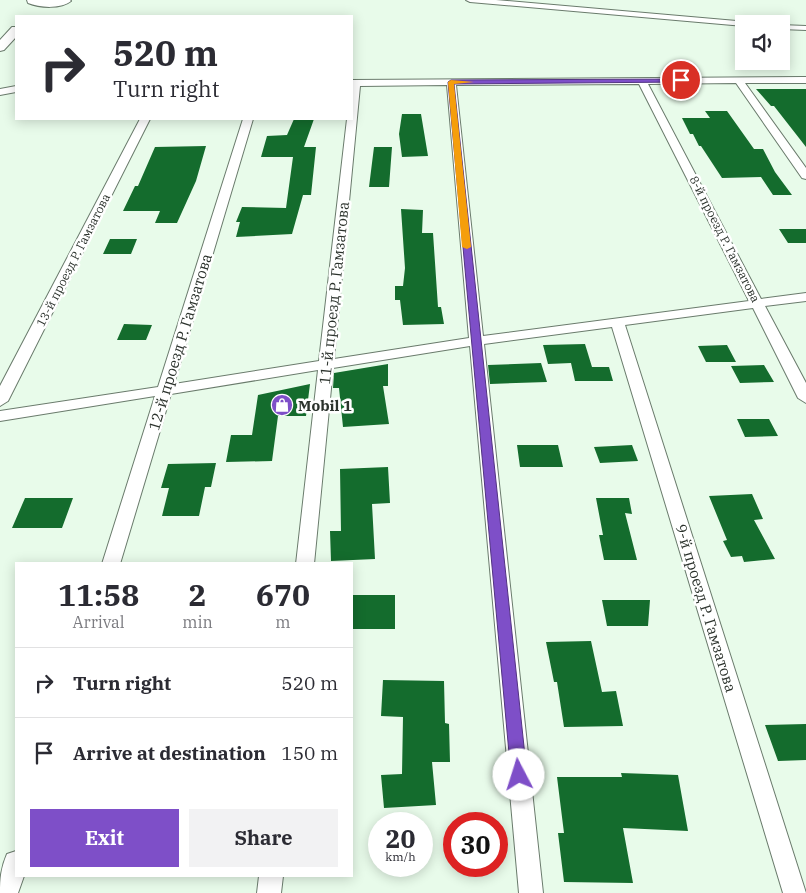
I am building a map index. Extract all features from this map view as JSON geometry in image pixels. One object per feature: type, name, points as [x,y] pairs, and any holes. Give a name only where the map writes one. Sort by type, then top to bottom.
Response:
[{"type":"main road","points":[[31,3],[40,4],[66,1]]},
{"type":"main road","points":[[48,15],[66,1]]},
{"type":"main road","points":[[3,52],[15,32]]},
{"type":"main road","points":[[3,52],[15,46]]},
{"type":"street","points":[[470,0],[735,23]]},
{"type":"street","points":[[790,27],[806,28]]},
{"type":"street","points":[[738,80],[806,176]]},
{"type":"street","points":[[353,83],[806,80]]},
{"type":"street","name":"8-й проезд Р. Гамзатова","points":[[642,81],[806,398]]},
{"type":"street","points":[[451,82],[531,893]]},
{"type":"street","points":[[0,92],[15,89]]},
{"type":"street","name":"13-й проезд Р. Гамзатова","points":[[0,401],[144,120]]},
{"type":"street","name":"12-й проезд Р. Гамзатова","points":[[112,562],[166,391],[248,120]]},
{"type":"street","name":"11-й проезд Р. Гамзатова","points":[[305,562],[328,363],[350,120]]},
{"type":"street","points":[[0,416],[476,341],[759,305],[806,297]]},
{"type":"street","name":"9-й проезд Р. Гамзатова","points":[[618,322],[795,893]]},
{"type":"street","points":[[6,893],[15,865]]},
{"type":"street","points":[[269,893],[271,877]]},
{"type":"building","points":[[756,89],[806,89],[806,147],[774,106],[771,106]]},
{"type":"building","points":[[705,111],[727,111],[754,149],[763,149],[775,172],[792,195],[773,195],[761,177],[722,178],[701,146],[699,146],[693,134],[690,134],[682,118],[710,118]]},
{"type":"building","points":[[402,114],[421,114],[428,156],[402,157],[399,134]]},
{"type":"building","points":[[294,120],[314,120],[304,147],[316,147],[311,195],[303,195],[292,234],[236,237],[240,222],[236,222],[242,207],[286,208],[293,157],[261,157],[267,136],[287,135]]},
{"type":"building","points":[[206,146],[196,181],[177,223],[155,223],[160,211],[123,211],[135,186],[138,186],[155,147]]},
{"type":"building","points":[[374,147],[392,147],[389,187],[369,187]]},
{"type":"building","points":[[401,209],[423,210],[422,233],[433,233],[438,307],[441,307],[444,324],[403,325],[400,300],[395,300],[395,286],[403,286],[405,268]]},
{"type":"building","points":[[779,229],[806,229],[806,243],[788,243]]},
{"type":"building","points":[[110,239],[137,239],[131,254],[103,254]]},
{"type":"building","points":[[124,324],[152,325],[146,340],[117,340]]},
{"type":"building","points":[[585,344],[592,367],[609,367],[613,381],[575,381],[571,363],[548,364],[543,345]]},
{"type":"building","points":[[727,345],[736,362],[706,362],[698,346]]},
{"type":"building","points":[[541,363],[547,382],[490,384],[488,365]]},
{"type":"building","points":[[388,364],[388,386],[383,386],[389,424],[343,427],[339,388],[333,388],[334,373]]},
{"type":"building","points":[[764,365],[774,382],[740,383],[731,366]]},
{"type":"building","points":[[310,384],[306,416],[278,416],[272,461],[226,462],[231,435],[252,435],[258,395]]},
{"type":"building","points":[[737,419],[769,419],[778,436],[745,437]]},
{"type":"building","points":[[517,445],[558,445],[563,467],[520,467]]},
{"type":"building","points":[[632,445],[638,461],[600,463],[594,447]]},
{"type":"building","points":[[216,463],[211,487],[205,487],[199,516],[162,516],[169,488],[161,488],[168,464]]},
{"type":"building","points":[[388,467],[390,503],[372,504],[375,559],[331,561],[330,531],[341,531],[340,469]]},
{"type":"building","points":[[752,494],[763,519],[754,520],[775,559],[744,562],[742,556],[731,557],[723,541],[727,540],[709,496]]},
{"type":"building","points":[[25,498],[73,498],[62,528],[12,528]]},
{"type":"building","points":[[596,498],[629,498],[632,514],[625,513],[637,560],[604,560],[599,535],[603,535]]},
{"type":"building","points":[[353,595],[395,595],[395,629],[353,629]]},
{"type":"building","points":[[602,600],[650,600],[648,626],[607,626]]},
{"type":"building","points":[[591,641],[602,692],[616,691],[623,726],[564,727],[557,682],[554,682],[546,642]]},
{"type":"building","points":[[383,680],[444,681],[445,723],[449,724],[450,762],[432,762],[436,805],[384,808],[381,775],[402,774],[403,717],[381,716]]},
{"type":"building","points":[[806,724],[806,760],[778,761],[765,725]]},
{"type":"building","points":[[621,773],[678,775],[688,831],[623,828],[633,883],[564,882],[558,833],[564,833],[557,777],[622,777]]},
{"type":"slow traffic","points":[[467,247],[451,82],[471,82]]},
{"type":"place","name":"Mobil 1","points":[[282,405]]},
{"type":"route","points":[[519,775],[451,82],[681,80]]}]
